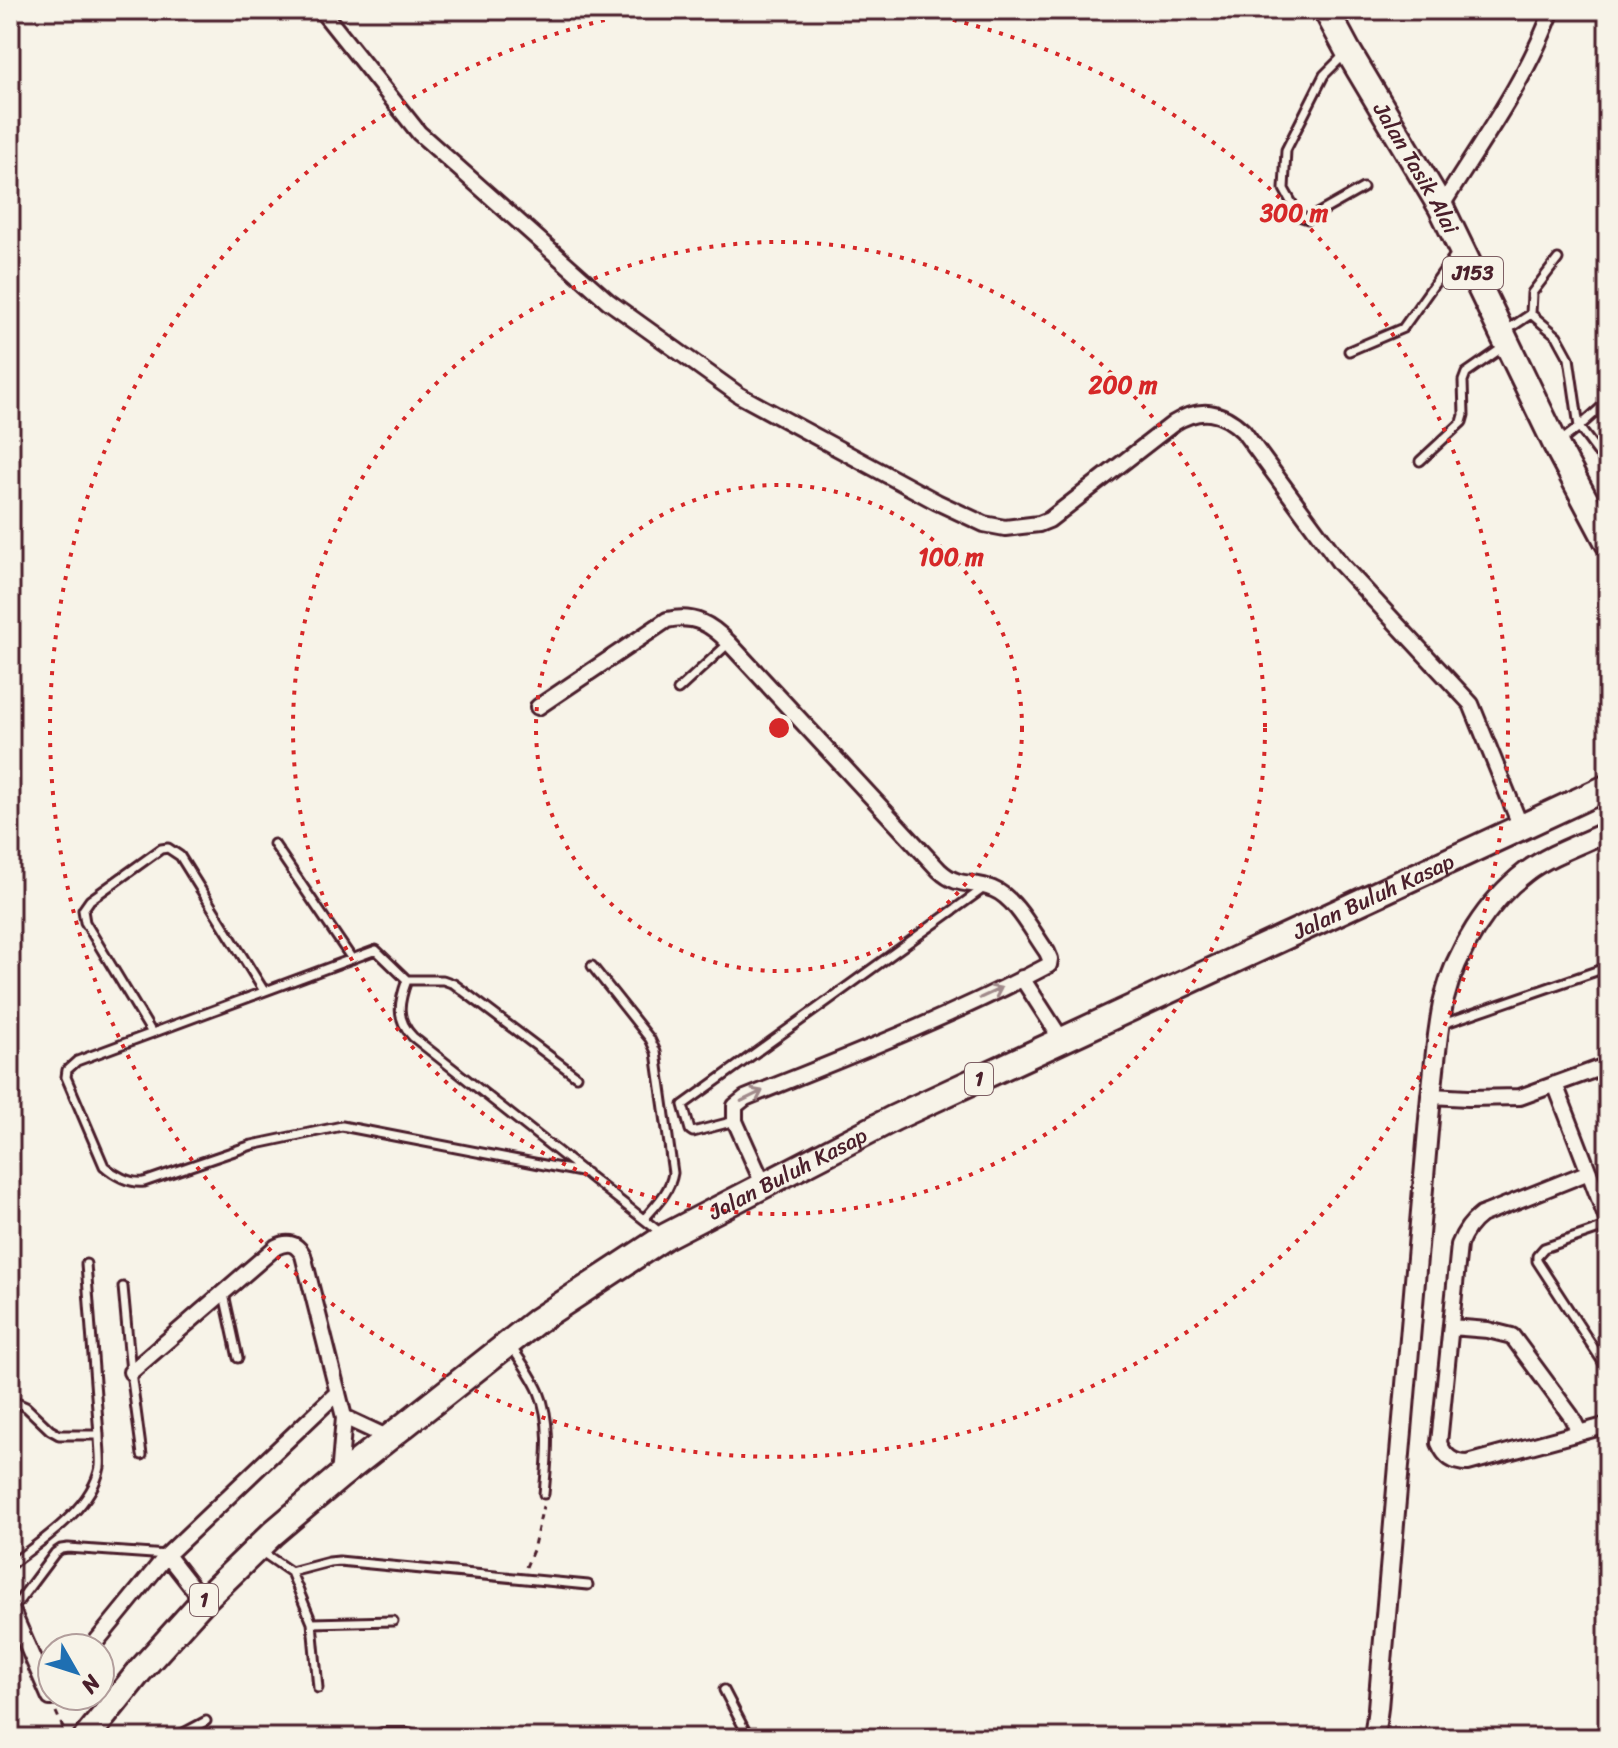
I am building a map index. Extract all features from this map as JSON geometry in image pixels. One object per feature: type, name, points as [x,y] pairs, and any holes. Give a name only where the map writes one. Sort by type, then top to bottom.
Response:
[{"type":"main road","name":"Jalan Tasik Alai","points":[[1326,10],[1441,207],[1556,445],[1608,543]]},
{"type":"main road","name":"Jalan Buluh Kasap","points":[[86,1738],[139,1672],[203,1601],[339,1477],[538,1320],[666,1236],[894,1118],[1608,787]]},
{"type":"street","points":[[321,10],[415,130],[608,301],[739,395],[937,502],[984,524],[1005,528],[1049,520],[1185,416],[1210,412],[1234,422],[1340,563],[1471,704],[1521,827]]},
{"type":"street","points":[[1441,207],[1520,80],[1552,10]]},
{"type":"street","points":[[538,707],[667,620],[701,620],[711,625],[729,643],[939,870],[958,882],[995,889],[1009,899],[1050,959],[1049,965],[883,1042],[745,1098],[735,1106],[735,1121],[764,1186]]},
{"type":"street","points":[[1374,1738],[1431,1096],[1445,997],[1459,960],[1481,920],[1502,893],[1528,871],[1608,831]]},
{"type":"street","points":[[1022,978],[1062,1040]]},
{"type":"street","points":[[1431,1096],[1516,1097],[1608,1065]]},
{"type":"street","points":[[1555,1084],[1608,1224]]},
{"type":"street","points":[[1589,1172],[1481,1215],[1466,1229],[1459,1245],[1439,1443],[1443,1453],[1451,1460],[1468,1463],[1608,1425]]},
{"type":"street","points":[[131,1372],[276,1247],[292,1243],[303,1255],[344,1417],[339,1477]]},
{"type":"street","points":[[1451,1327],[1488,1330],[1512,1336],[1571,1416],[1579,1432]]},
{"type":"street","points":[[104,1632],[167,1555],[338,1392]]},
{"type":"street","points":[[344,1417],[389,1438]]},
{"type":"street","points":[[167,1555],[203,1601]]},
{"type":"street","points":[[11,1609],[36,1664]]},
{"type":"street","points":[[383,1738],[409,1738]]},
{"type":"lane","points":[[1348,51],[1324,75],[1286,150],[1284,189],[1299,216],[1308,219],[1363,188]]},
{"type":"lane","points":[[1349,351],[1403,328],[1460,247]]},
{"type":"lane","points":[[1420,461],[1462,422],[1466,373],[1531,314],[1532,293],[1558,259]]},
{"type":"lane","points":[[1531,314],[1557,336],[1569,358],[1579,427],[1608,466]]},
{"type":"lane","points":[[1556,445],[1608,401]]},
{"type":"lane","points":[[678,690],[729,643]]},
{"type":"lane","points":[[274,844],[352,959]]},
{"type":"lane","points":[[152,1033],[85,922],[83,910],[90,900],[161,849],[168,848],[180,856],[264,991]]},
{"type":"lane","points":[[735,1121],[693,1132],[683,1105],[986,887]]},
{"type":"lane","points":[[576,1076],[454,984],[443,980],[407,980],[376,950],[77,1061],[67,1070],[66,1077],[104,1166],[131,1181],[144,1182],[252,1145],[342,1126],[586,1173]]},
{"type":"lane","points":[[592,966],[650,1039],[656,1052],[673,1173],[665,1194],[644,1219]]},
{"type":"lane","points":[[1439,1025],[1608,967]]},
{"type":"lane","points":[[407,980],[399,1005],[406,1031],[666,1236]]},
{"type":"lane","points":[[1608,1224],[1544,1248],[1537,1261],[1608,1370]]},
{"type":"lane","points":[[10,1565],[53,1532],[89,1494],[101,1464],[86,1264]]},
{"type":"lane","points":[[123,1287],[142,1455]]},
{"type":"lane","points":[[223,1292],[238,1358]]},
{"type":"lane","points":[[509,1343],[528,1370],[540,1395],[547,1430],[544,1494]]},
{"type":"lane","points":[[10,1400],[30,1410],[59,1435],[99,1435]]},
{"type":"lane","points":[[11,1609],[61,1549],[167,1555]]},
{"type":"lane","points":[[257,1549],[291,1572],[312,1623],[318,1688]]},
{"type":"lane","points":[[291,1572],[339,1561],[588,1585]]},
{"type":"lane","points":[[312,1623],[393,1621]]},
{"type":"lane","points":[[724,1690],[749,1738]]},
{"type":"lane","points":[[174,1738],[206,1721]]},
{"type":"path","points":[[521,1579],[533,1550],[544,1494]]},
{"type":"path","points":[[57,1712],[68,1738]]}]
